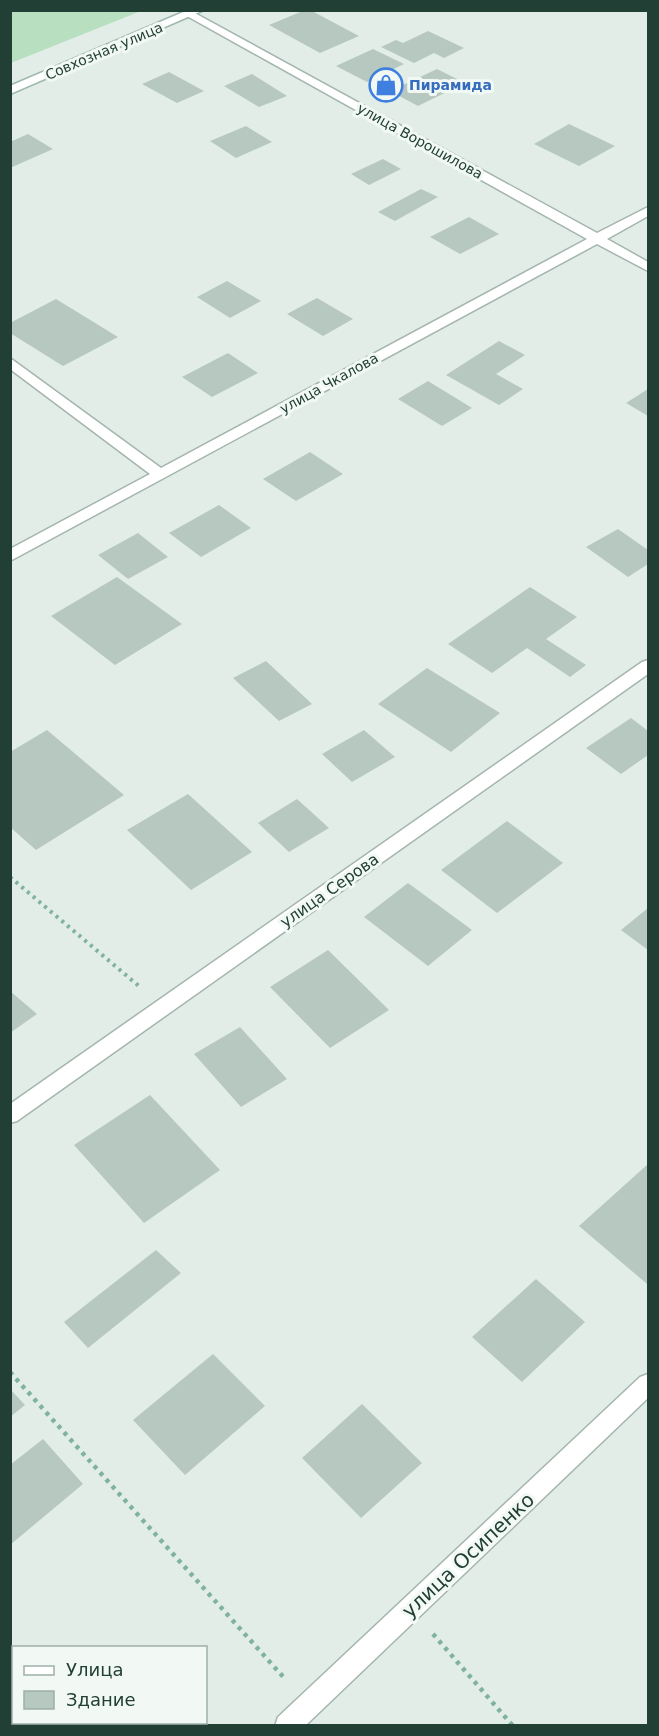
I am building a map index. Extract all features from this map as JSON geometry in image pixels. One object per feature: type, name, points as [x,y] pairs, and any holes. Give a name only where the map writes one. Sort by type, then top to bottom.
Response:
[{"type":"street","name":"Совхозная улица","points":[[10,91],[195,12]]},
{"type":"street","name":"улица Ворошилова","points":[[195,12],[648,267]]},
{"type":"street","name":"улица Чкалова","points":[[10,556],[648,211]]},
{"type":"street","points":[[10,362],[160,474]]},
{"type":"street","name":"улица Серова","points":[[10,1115],[648,666]]},
{"type":"street","name":"улица Осипенко","points":[[287,1725],[648,1384]]},
{"type":"path","points":[[10,877],[162,1006]]},
{"type":"path","points":[[10,1372],[309,1706]]},
{"type":"path","points":[[411,1609],[513,1725]]},
{"type":"green space","points":[[11,10],[141,10],[141,11],[11,63]]},
{"type":"building","points":[[310,10],[359,36],[320,53],[269,25]]},
{"type":"building","points":[[428,31],[464,48],[444,58],[434,53],[414,63],[381,47],[396,40],[403,43]]},
{"type":"building","points":[[373,49],[404,64],[367,82],[336,66]]},
{"type":"building","points":[[437,69],[465,83],[418,106],[390,91]]},
{"type":"building","points":[[169,72],[204,91],[177,103],[142,84]]},
{"type":"building","points":[[252,74],[287,96],[259,107],[224,86]]},
{"type":"building","points":[[569,124],[615,146],[579,166],[534,144]]},
{"type":"building","points":[[246,126],[272,142],[236,158],[210,141]]},
{"type":"building","points":[[28,134],[53,149],[10,168],[10,142]]},
{"type":"building","points":[[383,159],[401,169],[369,185],[351,174]]},
{"type":"building","points":[[421,189],[438,197],[395,221],[378,212]]},
{"type":"building","points":[[469,217],[499,234],[460,254],[430,237]]},
{"type":"building","points":[[227,281],[261,301],[230,318],[197,297]]},
{"type":"building","points":[[317,298],[353,319],[323,336],[287,314]]},
{"type":"building","points":[[56,299],[118,337],[63,366],[10,333],[10,323]]},
{"type":"building","points":[[499,341],[525,355],[496,374],[523,389],[499,405],[446,375]]},
{"type":"building","points":[[228,353],[258,373],[212,397],[182,377]]},
{"type":"building","points":[[428,381],[472,408],[442,426],[398,399]]},
{"type":"building","points":[[648,389],[648,416],[626,403]]},
{"type":"building","points":[[310,452],[343,474],[296,501],[263,479]]},
{"type":"building","points":[[219,505],[251,528],[201,557],[169,533]]},
{"type":"building","points":[[618,529],[648,550],[648,564],[628,577],[586,547]]},
{"type":"building","points":[[138,533],[168,557],[128,579],[98,555]]},
{"type":"building","points":[[117,577],[182,624],[115,665],[51,616]]},
{"type":"building","points":[[530,587],[577,617],[546,639],[586,665],[570,677],[527,648],[492,673],[448,644]]},
{"type":"building","points":[[266,661],[312,704],[279,721],[233,678]]},
{"type":"building","points":[[427,668],[500,713],[451,752],[378,704]]},
{"type":"building","points":[[631,718],[648,731],[648,755],[621,774],[586,748]]},
{"type":"building","points":[[47,730],[124,795],[36,850],[10,827],[10,752]]},
{"type":"building","points":[[364,730],[395,757],[352,782],[322,754]]},
{"type":"building","points":[[188,794],[252,852],[191,890],[127,830]]},
{"type":"building","points":[[297,799],[329,828],[289,852],[258,823]]},
{"type":"building","points":[[507,821],[563,863],[497,913],[441,870]]},
{"type":"building","points":[[408,883],[472,930],[428,966],[364,917]]},
{"type":"building","points":[[648,908],[648,950],[621,930]]},
{"type":"building","points":[[328,950],[389,1010],[330,1048],[270,987]]},
{"type":"building","points":[[10,991],[37,1014],[10,1033]]},
{"type":"building","points":[[240,1027],[287,1079],[241,1107],[194,1054]]},
{"type":"building","points":[[150,1095],[220,1170],[144,1223],[74,1145]]},
{"type":"building","points":[[648,1164],[648,1282],[647,1284],[579,1226]]},
{"type":"building","points":[[156,1250],[181,1273],[88,1348],[64,1322]]},
{"type":"building","points":[[536,1279],[585,1322],[522,1382],[472,1337]]},
{"type":"building","points":[[213,1354],[265,1406],[185,1475],[133,1420]]},
{"type":"building","points":[[10,1389],[25,1405],[10,1417]]},
{"type":"building","points":[[362,1404],[422,1463],[361,1518],[302,1458]]},
{"type":"building","points":[[43,1439],[83,1484],[10,1545],[10,1465]]},
{"type":"building","points":[[12,1707],[12,1724],[122,1724],[123,1726],[10,1726],[10,1708]]},
{"type":"place","name":"Пирамида","points":[[386,85]]}]
